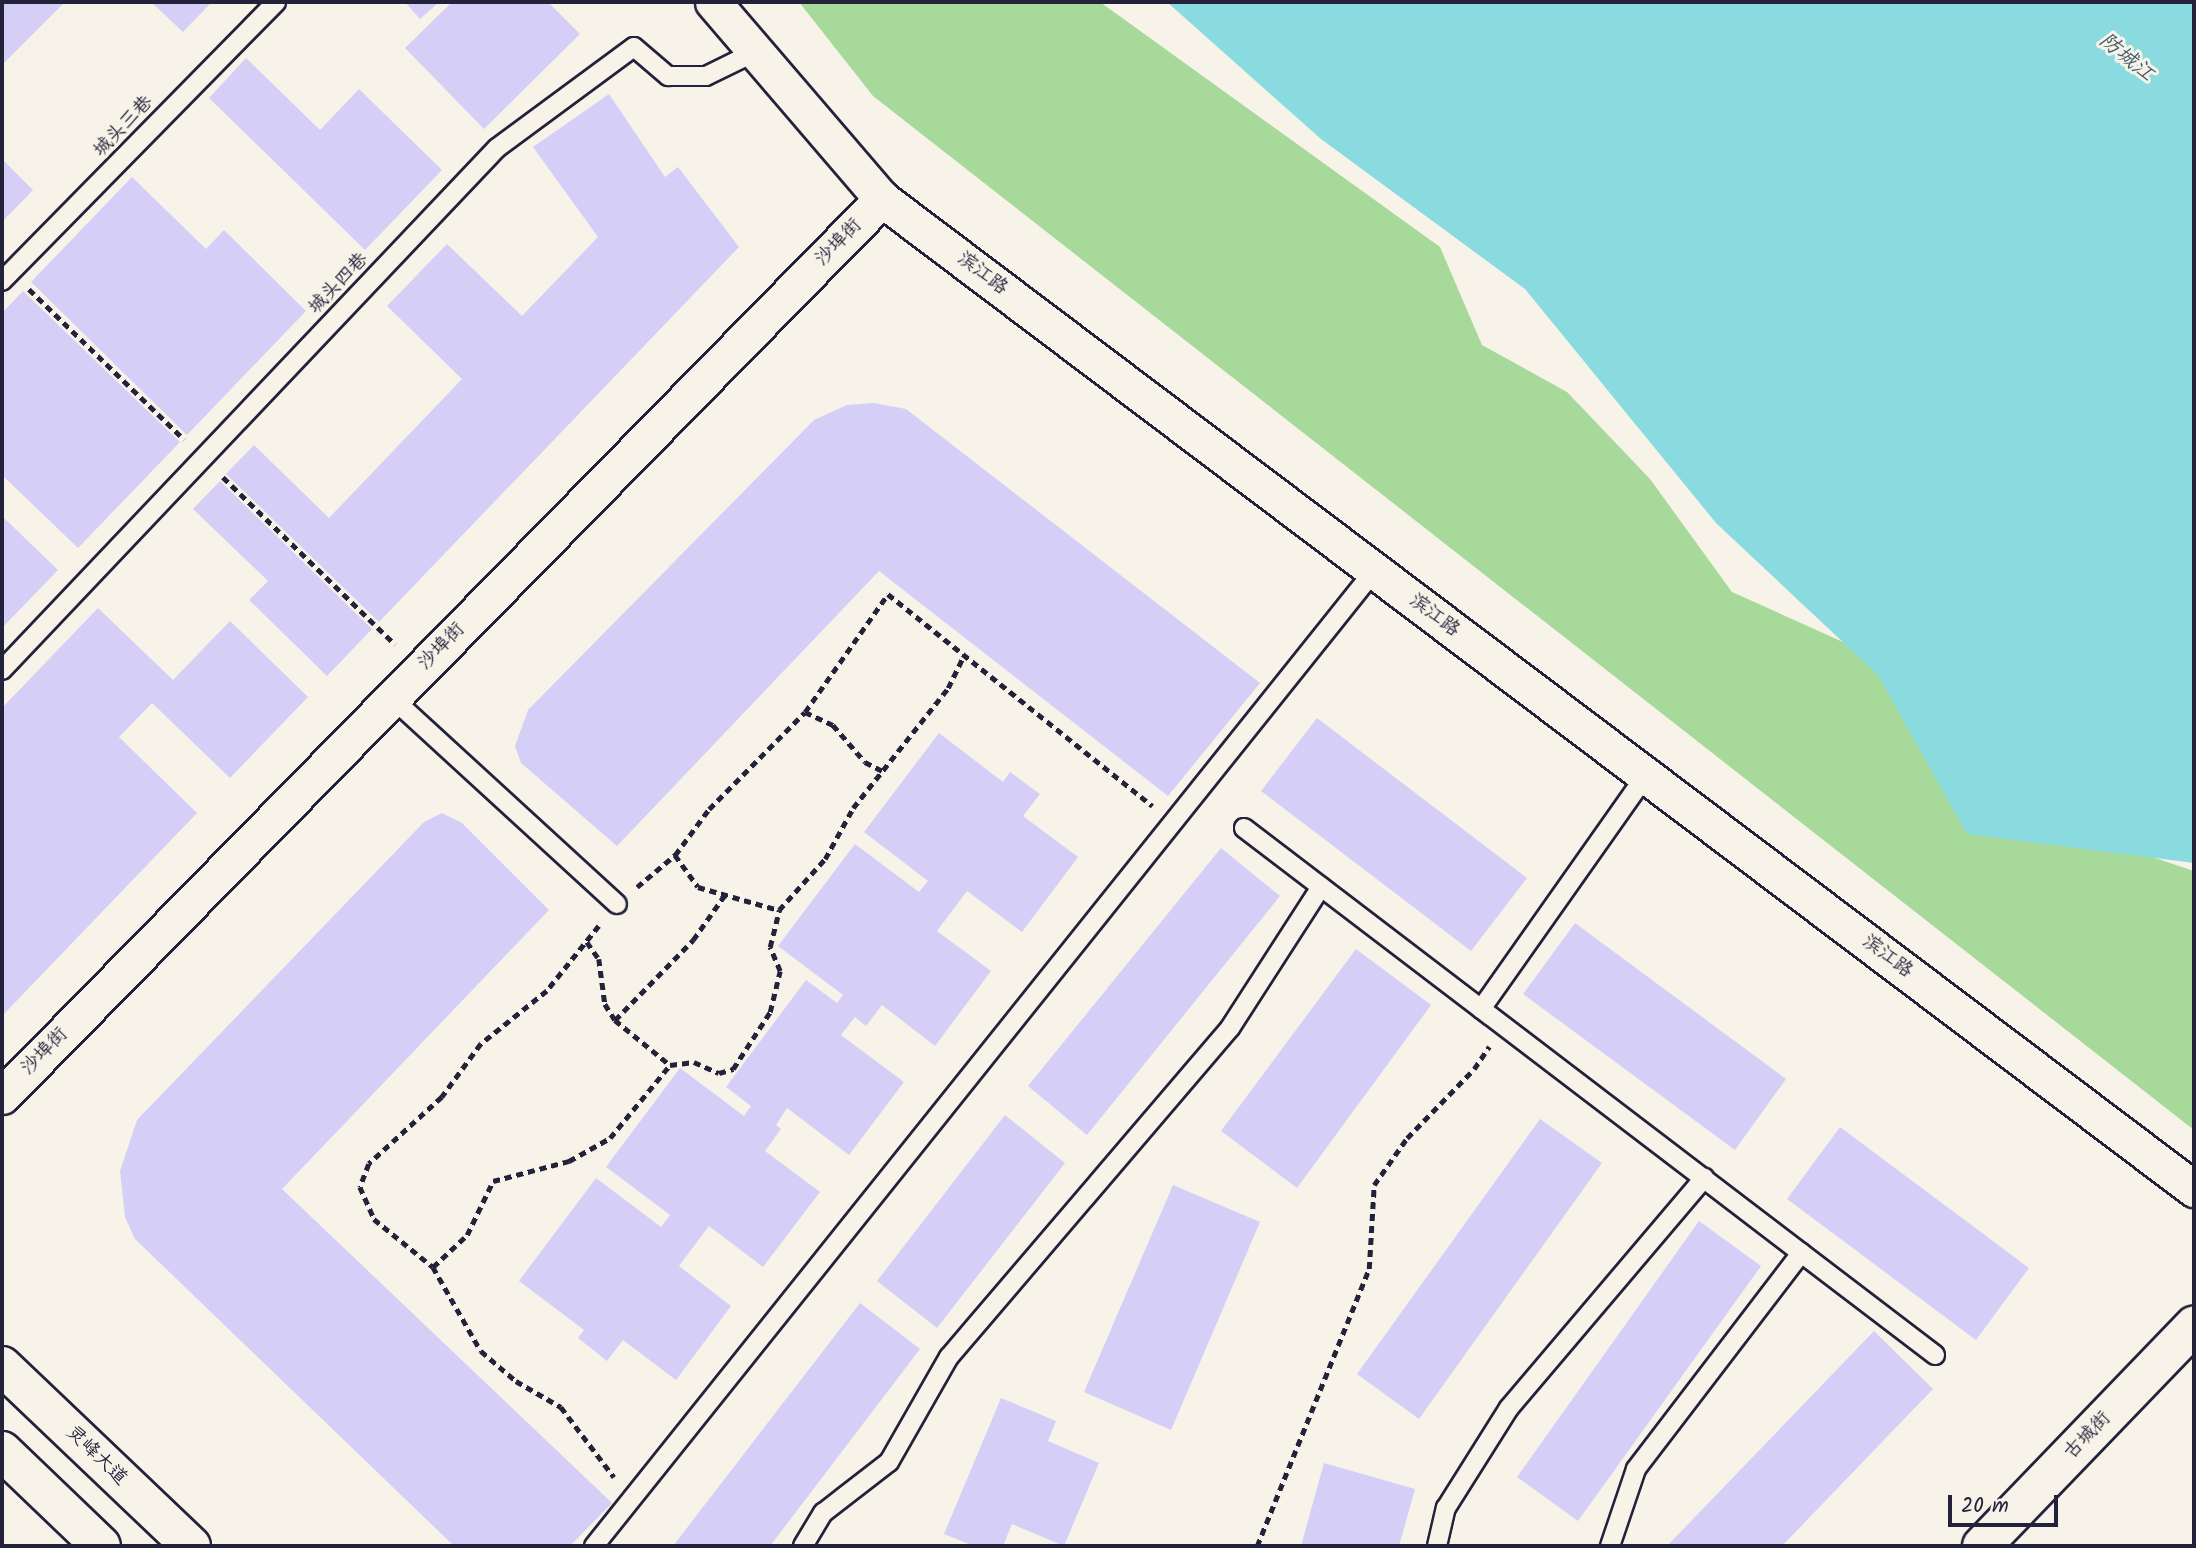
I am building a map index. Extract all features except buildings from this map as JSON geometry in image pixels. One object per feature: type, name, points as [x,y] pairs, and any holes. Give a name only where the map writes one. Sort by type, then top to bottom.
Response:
[{"type":"main road","name":"古城街","points":[[1982,1546],[2194,1326]]},
{"type":"main road","name":"灵峰大道","points":[[2,1366],[191,1546]]},
{"type":"main road","points":[[2,1451],[101,1546]]},
{"type":"street","name":"滨江路","points":[[713,2],[752,53],[882,199],[2194,1189]]},
{"type":"street","name":"沙埠街","points":[[2,1096],[882,199]]},
{"type":"lane","name":"城头三巷","points":[[2,281],[276,2]]},
{"type":"lane","name":"城头四巷","points":[[2,670],[497,148],[634,47],[668,76],[706,76],[752,53]]},
{"type":"lane","points":[[594,1546],[1374,570]]},
{"type":"lane","points":[[392,698],[617,904]]},
{"type":"lane","points":[[1481,1009],[1646,775]]},
{"type":"lane","points":[[1244,828],[1935,1355]]},
{"type":"lane","points":[[803,1546],[823,1513],[889,1462],[949,1357],[1230,1028],[1321,887]]},
{"type":"lane","points":[[1437,1546],[1446,1508],[1509,1408],[1704,1178]]},
{"type":"lane","points":[[1610,1546],[1636,1469],[1801,1253]]},
{"type":"path","points":[[632,1499],[561,1407],[516,1381],[481,1351],[433,1268],[374,1219],[360,1187],[369,1164],[442,1097],[481,1044],[547,990],[617,904],[675,855],[709,809],[805,712],[888,594],[1173,821]]},
{"type":"path","points":[[433,1268],[467,1235],[493,1181],[569,1161],[610,1138],[670,1065],[694,1062],[719,1073],[733,1069],[771,1012],[780,971],[770,947],[779,910],[825,859],[853,808],[885,772],[916,723],[948,688],[964,655]]},
{"type":"path","points":[[805,712],[833,725],[865,762],[885,772]]},
{"type":"path","points":[[675,855],[698,887],[779,910]]},
{"type":"path","points":[[615,1020],[693,940],[724,896]]},
{"type":"path","points":[[587,942],[599,959],[605,1004],[615,1020],[670,1065]]},
{"type":"path","points":[[1257,1546],[1369,1269],[1374,1185],[1407,1138],[1474,1069],[1503,1026]]},
{"type":"green space","points":[[799,2],[1100,2],[1440,247],[1482,345],[1567,392],[1650,479],[1732,592],[1923,678],[2002,807],[2194,871],[2194,1130],[873,96]]},
{"type":"water","name":"防城江","points":[[1167,2],[2194,2],[2194,863],[1967,834],[1878,675],[1716,523],[1525,289],[1321,139]]}]
